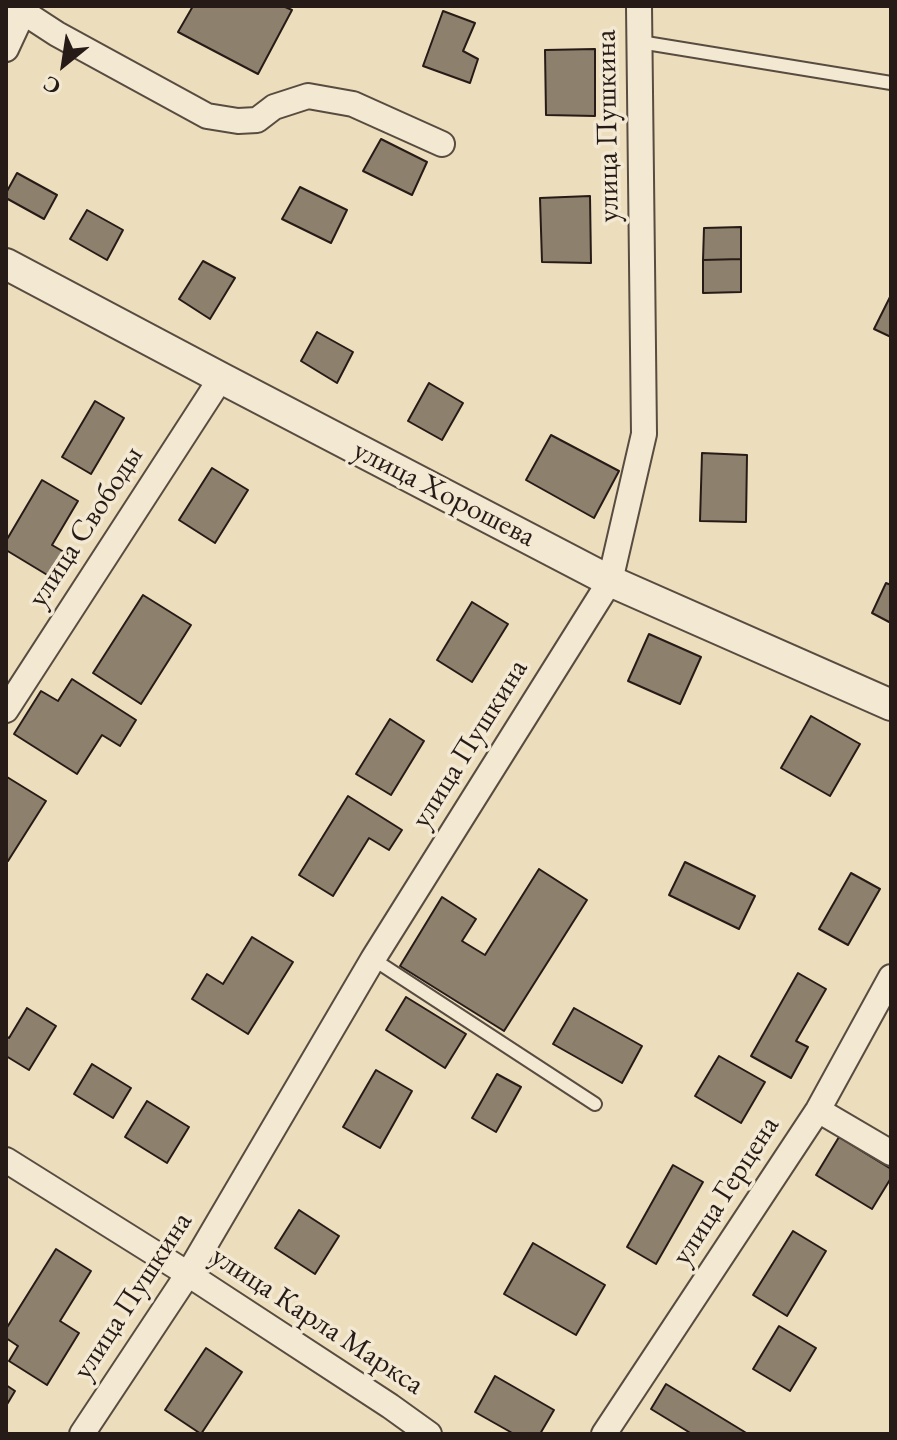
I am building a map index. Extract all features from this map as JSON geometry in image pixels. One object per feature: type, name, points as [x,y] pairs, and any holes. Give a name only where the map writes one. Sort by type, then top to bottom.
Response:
[{"type":"street","name":"улица Пушкина","points":[[82,1434],[188,1274],[373,959],[610,581],[644,434],[639,6]]},
{"type":"street","points":[[6,49],[24,8],[57,34],[207,116],[238,121],[257,120],[274,107],[308,96],[353,104],[442,144]]},
{"type":"street","name":"улица Хорошева","points":[[6,264],[610,581],[891,705]]},
{"type":"street","name":"улица Свободы","points":[[6,710],[221,378]]},
{"type":"street","name":"улица Герцена","points":[[604,1434],[818,1110],[891,977]]},
{"type":"street","points":[[818,1110],[891,1153]]},
{"type":"street","name":"улица Карла Маркса","points":[[6,1160],[188,1274],[429,1434]]},
{"type":"lane","points":[[640,42],[891,83]]},
{"type":"lane","points":[[373,959],[595,1104]]},
{"type":"building","points":[[193,6],[283,6],[292,10],[258,74],[178,32]]},
{"type":"building","points":[[443,11],[475,23],[463,51],[478,59],[470,83],[423,66]]},
{"type":"building","points":[[595,49],[595,116],[546,115],[545,50]]},
{"type":"building","points":[[381,139],[427,162],[412,195],[363,171]]},
{"type":"building","points":[[17,173],[57,195],[44,219],[6,198]]},
{"type":"building","points":[[300,187],[347,210],[331,243],[282,219]]},
{"type":"building","points":[[590,196],[591,263],[542,262],[540,198]]},
{"type":"building","points":[[87,210],[123,230],[107,260],[70,239]]},
{"type":"building","points":[[741,227],[741,259],[703,260],[704,228]]},
{"type":"building","points":[[741,259],[741,292],[703,293],[703,260]]},
{"type":"building","points":[[203,261],[235,278],[210,319],[179,299]]},
{"type":"building","points":[[891,295],[891,337],[874,329]]},
{"type":"building","points":[[317,332],[353,352],[337,383],[301,361]]},
{"type":"building","points":[[429,383],[463,403],[442,440],[408,421]]},
{"type":"building","points":[[95,401],[124,418],[91,474],[62,457]]},
{"type":"building","points":[[551,435],[619,471],[594,518],[526,480]]},
{"type":"building","points":[[702,453],[747,455],[746,522],[700,521]]},
{"type":"building","points":[[212,468],[248,490],[215,543],[179,520]]},
{"type":"building","points":[[42,480],[78,501],[52,545],[64,552],[49,576],[6,550],[6,541]]},
{"type":"building","points":[[886,583],[891,585],[891,623],[872,613]]},
{"type":"building","points":[[143,595],[191,625],[141,704],[93,673]]},
{"type":"building","points":[[472,602],[508,624],[472,682],[437,660]]},
{"type":"building","points":[[649,634],[701,657],[680,704],[628,681]]},
{"type":"building","points":[[72,679],[136,720],[120,746],[102,735],[77,774],[14,734],[41,691],[58,701]]},
{"type":"building","points":[[811,716],[860,744],[830,796],[781,768]]},
{"type":"building","points":[[390,719],[424,741],[391,795],[356,774]]},
{"type":"building","points":[[7,777],[46,801],[8,861],[6,860]]},
{"type":"building","points":[[348,796],[402,830],[389,850],[369,838],[333,896],[299,875]]},
{"type":"building","points":[[685,862],[755,896],[739,929],[669,895]]},
{"type":"building","points":[[539,869],[587,900],[504,1031],[400,966],[442,897],[476,919],[462,941],[485,955]]},
{"type":"building","points":[[851,873],[880,889],[848,945],[819,929]]},
{"type":"building","points":[[252,937],[293,962],[248,1034],[192,999],[207,974],[223,984]]},
{"type":"building","points":[[798,973],[826,989],[796,1041],[808,1047],[791,1078],[751,1056]]},
{"type":"building","points":[[406,997],[466,1034],[445,1068],[386,1030]]},
{"type":"building","points":[[27,1008],[56,1026],[29,1070],[6,1056],[6,1036],[9,1038]]},
{"type":"building","points":[[574,1008],[642,1046],[622,1083],[553,1044]]},
{"type":"building","points":[[719,1056],[765,1082],[741,1123],[695,1096]]},
{"type":"building","points":[[92,1064],[131,1088],[113,1118],[74,1094]]},
{"type":"building","points":[[376,1070],[412,1091],[380,1148],[343,1127]]},
{"type":"building","points":[[497,1074],[521,1087],[496,1132],[472,1118]]},
{"type":"building","points":[[147,1101],[189,1127],[167,1163],[125,1137]]},
{"type":"building","points":[[839,1137],[891,1169],[891,1178],[872,1209],[816,1175]]},
{"type":"building","points":[[673,1165],[703,1182],[656,1264],[627,1247]]},
{"type":"building","points":[[299,1210],[339,1236],[315,1274],[275,1248]]},
{"type":"building","points":[[793,1231],[826,1251],[787,1316],[753,1295]]},
{"type":"building","points":[[533,1243],[605,1285],[576,1335],[504,1294]]},
{"type":"building","points":[[56,1249],[91,1271],[60,1321],[79,1333],[47,1385],[9,1361],[18,1346],[6,1338],[6,1329]]},
{"type":"building","points":[[779,1326],[816,1348],[790,1391],[753,1369]]},
{"type":"building","points":[[206,1348],[242,1372],[201,1434],[165,1410]]},
{"type":"building","points":[[495,1376],[554,1410],[540,1434],[514,1434],[475,1412]]},
{"type":"building","points":[[666,1384],[748,1434],[692,1434],[651,1409]]},
{"type":"building","points":[[6,1385],[15,1391],[6,1406]]}]
